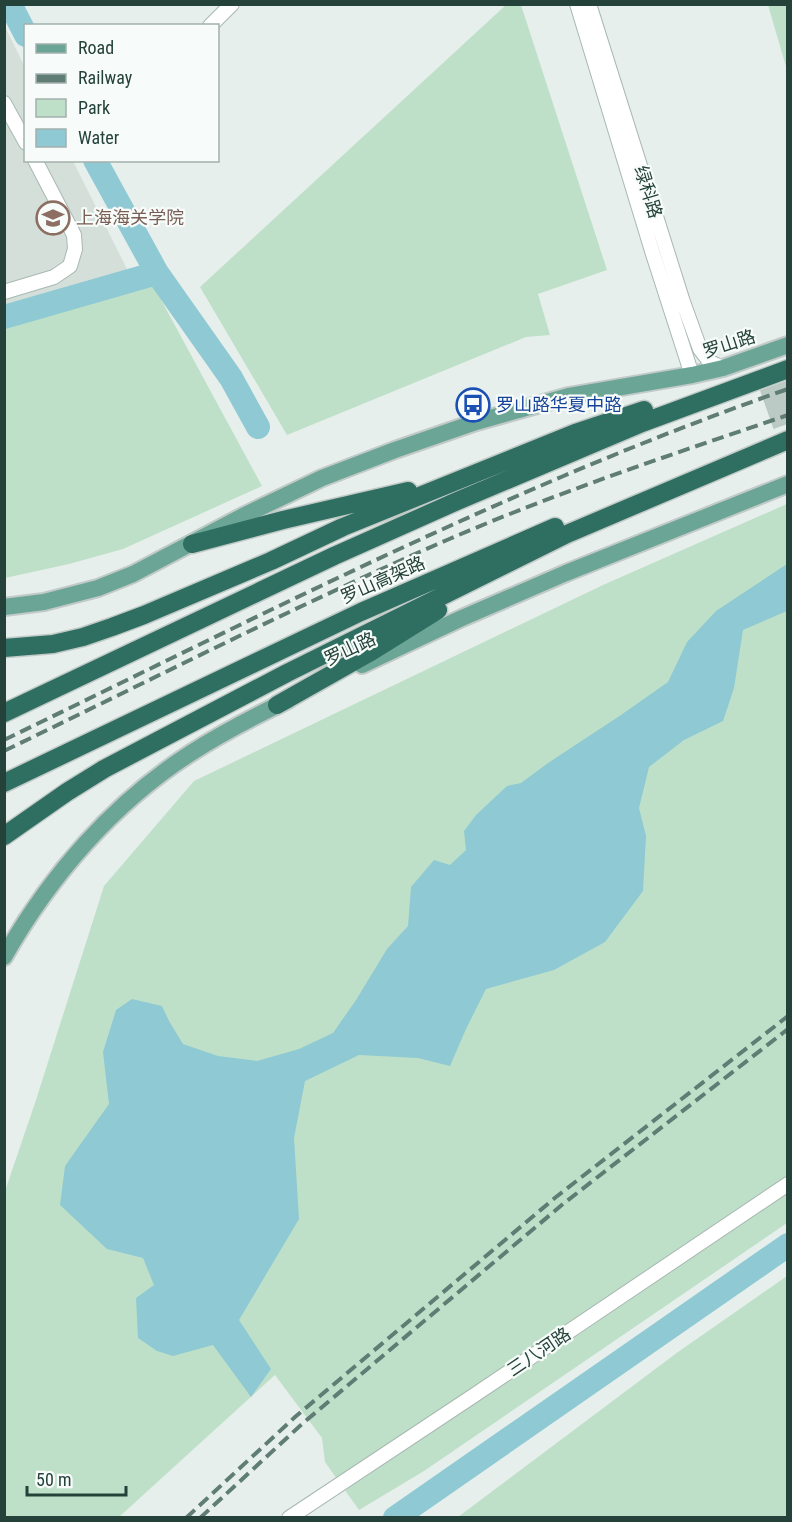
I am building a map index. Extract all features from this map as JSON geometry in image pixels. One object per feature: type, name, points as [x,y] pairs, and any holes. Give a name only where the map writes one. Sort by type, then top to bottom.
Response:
[{"type":"highway","points":[[4,648],[53,644],[112,627],[271,561],[344,527],[575,433],[681,398],[788,367]]},
{"type":"highway","points":[[4,713],[454,502],[642,423],[788,367]]},
{"type":"highway","name":"罗山高架路","points":[[4,783],[361,612],[435,579],[665,482],[788,435]]},
{"type":"highway","points":[[8,834],[67,792],[134,753],[287,673],[567,534],[788,440]]},
{"type":"highway","points":[[192,544],[437,484],[502,463]]},
{"type":"highway","points":[[277,705],[369,653],[469,590],[567,534]]},
{"type":"main road","name":"罗山路","points":[[4,607],[69,597],[98,588],[133,574],[322,477],[425,439],[514,410],[569,396],[723,368],[788,345]]},
{"type":"main road","name":"罗山路","points":[[4,957],[50,886],[84,845],[133,796],[191,753],[277,705],[472,614],[608,556],[788,484]]},
{"type":"street","points":[[212,24],[232,4]]},
{"type":"street","name":"绿科路","points":[[587,7],[682,302],[700,349],[710,362],[723,368]]},
{"type":"street","name":"绿科路","points":[[587,7],[652,251],[692,375]]},
{"type":"street","points":[[4,103],[24,139]]},
{"type":"street","points":[[4,292],[54,277],[70,266],[75,249],[74,235],[36,162]]},
{"type":"street","name":"三八河路","points":[[295,1514],[788,1184]]},
{"type":"shaded area","name":"上海海关学院","points":[[4,25],[24,65],[24,162],[74,162],[130,275],[5,311]]},
{"type":"green space","points":[[507,4],[521,5],[607,270],[538,294],[550,335],[526,337],[287,435],[200,287]]},
{"type":"green space","points":[[768,5],[787,5],[787,70]]},
{"type":"green space","points":[[152,283],[262,486],[123,549],[5,578],[5,329]]},
{"type":"green space","points":[[787,504],[787,1223],[424,1471],[359,1510],[325,1462],[322,1438],[275,1375],[119,1517],[5,1518],[5,1191],[104,886],[194,781],[603,585]]},
{"type":"green space","points":[[787,1276],[787,1517],[458,1517],[678,1352]]},
{"type":"water","points":[[787,564],[787,611],[743,630],[734,688],[723,721],[684,740],[649,767],[639,808],[646,836],[643,891],[605,942],[554,970],[486,989],[450,1066],[418,1058],[359,1055],[305,1081],[294,1138],[299,1219],[239,1320],[271,1369],[251,1397],[213,1345],[173,1356],[157,1351],[138,1338],[136,1298],[154,1285],[143,1258],[107,1249],[60,1205],[65,1166],[109,1104],[103,1052],[116,1010],[132,999],[162,1006],[183,1044],[218,1056],[257,1061],[299,1049],[333,1033],[387,949],[408,926],[411,887],[434,860],[450,865],[466,850],[464,831],[476,815],[507,786],[521,783],[668,682],[687,642],[716,611]]},
{"type":"building","points":[[788,381],[788,423],[774,428],[761,391]]},
{"type":"waterway","points":[[10,4],[24,31]]},
{"type":"waterway","points":[[96,162],[157,273],[231,378],[258,427]]},
{"type":"waterway","points":[[4,317],[157,273]]},
{"type":"waterway","points":[[395,1518],[788,1245]]},
{"type":"railway","points":[[4,740],[294,599],[489,508],[687,426],[788,389]]},
{"type":"railway","points":[[4,751],[280,617],[447,540],[573,490],[788,415]]},
{"type":"railway","points":[[186,1518],[295,1417],[556,1197],[788,1016]]},
{"type":"railway","points":[[200,1518],[302,1424],[563,1204],[788,1029]]},
{"type":"place","name":"上海海关学院","points":[[53,218]]},
{"type":"place","name":"罗山路华夏中路","points":[[473,405]]}]
